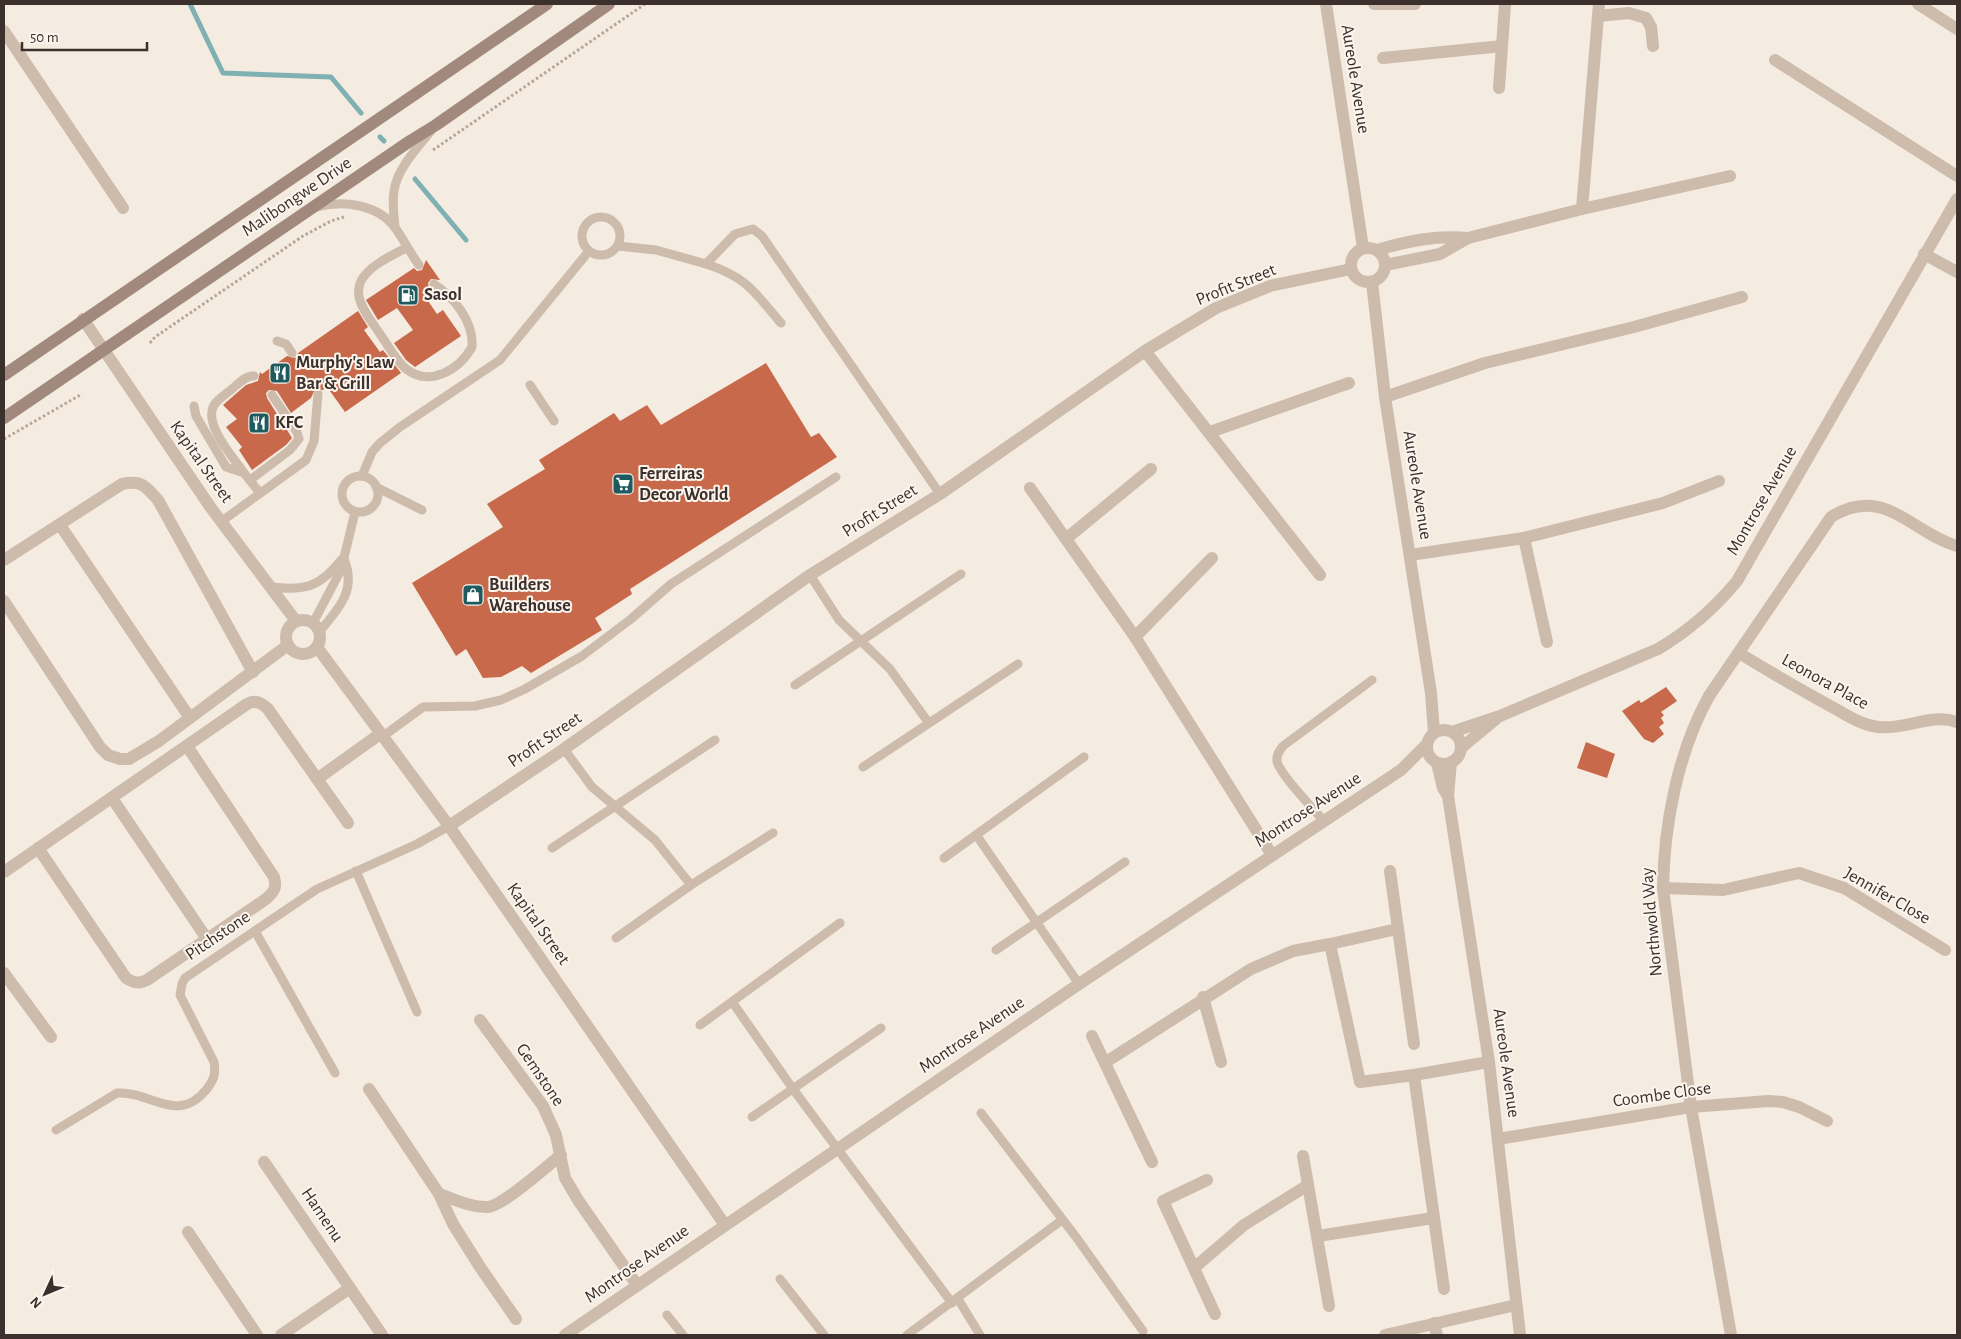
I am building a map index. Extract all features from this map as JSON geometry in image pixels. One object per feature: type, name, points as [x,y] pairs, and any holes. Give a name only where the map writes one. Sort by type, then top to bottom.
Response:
[{"type":"main road","name":"Malibongwe Drive","points":[[4,375],[83,319],[548,4]]},
{"type":"main road","name":"Malibongwe Drive","points":[[4,418],[315,208],[608,4]]},
{"type":"street","name":"Aureole Avenue","points":[[1326,4],[1364,248]]},
{"type":"street","points":[[1374,4],[1415,4]]},
{"type":"street","points":[[1499,88],[1505,4]]},
{"type":"street","points":[[1918,4],[1957,29]]},
{"type":"street","points":[[1582,209],[1599,10],[1629,13],[1646,18],[1651,27],[1653,46]]},
{"type":"street","points":[[4,31],[123,208]]},
{"type":"street","points":[[1383,58],[1502,46]]},
{"type":"street","points":[[1774,60],[1957,176]]},
{"type":"street","points":[[1385,265],[1440,254],[1468,238],[1582,209],[1730,176]]},
{"type":"street","name":"Montrose Avenue","points":[[1444,731],[1500,716],[1658,649],[1696,624],[1724,596],[1737,581],[1957,199]]},
{"type":"street","points":[[1377,250],[1382,254],[1385,265],[1382,276],[1372,282],[1361,281],[1356,278],[1351,268],[1352,257],[1364,248],[1377,250],[1438,236],[1468,238]]},
{"type":"street","points":[[1924,254],[1957,272]]},
{"type":"street","name":"Profit Street","points":[[448,826],[564,749],[810,575],[940,494],[1145,351],[1216,308],[1270,286],[1351,268]]},
{"type":"street","name":"Aureole Avenue","points":[[1372,282],[1385,397],[1431,693],[1444,731]]},
{"type":"street","points":[[1385,397],[1485,363],[1634,327],[1742,297]]},
{"type":"street","name":"Kapital Street","points":[[83,319],[167,445],[296,621]]},
{"type":"street","points":[[1145,351],[1210,432],[1320,576]]},
{"type":"street","points":[[1210,432],[1349,383]]},
{"type":"street","points":[[1067,538],[1151,469]]},
{"type":"street","points":[[1410,555],[1524,538],[1662,503],[1719,481]]},
{"type":"street","points":[[4,560],[122,484],[136,482],[145,486],[158,500],[256,670]]},
{"type":"street","points":[[1030,488],[1067,538],[1134,637],[1272,855]]},
{"type":"street","name":"Northwold Way","points":[[1730,1335],[1691,1107],[1663,888],[1663,860],[1674,798],[1694,723],[1709,696],[1831,517],[1861,504],[1878,507],[1957,546]]},
{"type":"street","points":[[60,524],[190,718]]},
{"type":"street","points":[[1524,538],[1547,642]]},
{"type":"street","points":[[1134,637],[1212,558]]},
{"type":"street","points":[[4,601],[93,737],[108,755],[120,760],[129,759],[190,718],[288,645]]},
{"type":"street","points":[[308,620],[316,627],[321,637],[313,651],[302,654],[296,653],[288,645],[286,640],[288,629],[296,621],[308,620]]},
{"type":"street","name":"Kapital Street","points":[[317,647],[448,826],[725,1225]]},
{"type":"street","name":"Leonora Place","points":[[1740,653],[1786,682],[1862,723],[1891,728],[1930,719],[1957,722]]},
{"type":"street","points":[[4,872],[247,704],[255,701],[262,703],[268,709],[348,823]]},
{"type":"street","name":"Montrose Avenue","points":[[1461,748],[1500,716]]},
{"type":"street","points":[[1444,731],[1459,739],[1461,748],[1457,758],[1451,762],[1434,761],[1427,744],[1444,731]]},
{"type":"street","points":[[317,779],[381,735]]},
{"type":"street","name":"Montrose Avenue","points":[[565,1335],[836,1148],[1401,770],[1427,744]]},
{"type":"street","points":[[38,848],[126,978],[132,982],[140,983],[147,980],[266,899],[273,892],[276,885],[274,877],[187,746]]},
{"type":"street","name":"Aureole Avenue","points":[[1434,761],[1448,796]]},
{"type":"street","name":"Montrose Avenue","points":[[1401,770],[1434,761]]},
{"type":"street","name":"Aureole Avenue","points":[[1451,762],[1448,796],[1489,1062],[1520,1335]]},
{"type":"street","points":[[112,798],[207,939]]},
{"type":"street","points":[[1390,871],[1414,1044]]},
{"type":"street","name":"Jennifer Close","points":[[1663,888],[1723,890],[1800,873],[1844,888],[1945,950]]},
{"type":"street","points":[[1106,1062],[1203,998],[1251,969],[1294,951],[1397,929]]},
{"type":"street","points":[[1330,944],[1360,1082],[1489,1062]]},
{"type":"street","points":[[4,972],[51,1037]]},
{"type":"street","points":[[1203,998],[1221,1062]]},
{"type":"street","name":"Gemstone","points":[[480,1020],[543,1106],[556,1135],[565,1178],[637,1285]]},
{"type":"street","points":[[1092,1036],[1152,1162]]},
{"type":"street","points":[[1414,1075],[1444,1289]]},
{"type":"street","points":[[369,1089],[439,1194],[453,1224],[516,1319]]},
{"type":"street","name":"Coombe Close","points":[[1498,1139],[1691,1107],[1759,1101],[1782,1102],[1827,1121]]},
{"type":"street","points":[[439,1194],[474,1205],[489,1207],[503,1201],[561,1155]]},
{"type":"street","points":[[1303,1156],[1329,1306]]},
{"type":"street","name":"Hamenu","points":[[264,1162],[382,1335]]},
{"type":"street","points":[[1207,1180],[1163,1201],[1215,1314]]},
{"type":"street","points":[[1194,1268],[1244,1225],[1308,1185]]},
{"type":"street","points":[[1318,1236],[1433,1218]]},
{"type":"street","points":[[188,1232],[257,1335]]},
{"type":"street","points":[[281,1335],[350,1288]]},
{"type":"street","points":[[1385,1335],[1436,1329],[1516,1305]]},
{"type":"lane","points":[[419,265],[406,248],[395,227],[394,191],[412,154],[436,125]]},
{"type":"lane","points":[[315,208],[330,204],[363,207],[395,227]]},
{"type":"lane","points":[[606,217],[616,224],[621,236],[618,246],[607,255],[594,254],[589,251],[582,240],[584,227],[593,218],[606,217]]},
{"type":"lane","points":[[706,264],[735,234],[753,229],[762,236],[940,494]]},
{"type":"lane","points":[[618,246],[656,250],[729,271],[747,283],[781,323]]},
{"type":"lane","points":[[406,248],[370,270],[362,280],[358,294],[366,313],[400,363],[416,374],[425,377],[447,372],[460,363],[472,347],[470,329],[456,304],[434,284]]},
{"type":"lane","points":[[376,486],[378,493],[375,504],[365,512],[355,512],[345,504],[342,493],[346,482],[362,476],[372,452],[380,443],[400,427],[500,360],[589,251]]},
{"type":"lane","points":[[278,341],[286,344],[292,353]]},
{"type":"lane","points":[[254,376],[246,378],[214,404],[211,413],[213,427],[260,493]]},
{"type":"lane","points":[[530,385],[554,421]]},
{"type":"lane","points":[[222,521],[306,460],[311,452],[318,413],[318,394]]},
{"type":"lane","points":[[247,476],[290,450],[298,438],[297,432],[272,395]]},
{"type":"lane","points":[[194,406],[196,416],[226,466],[247,476]]},
{"type":"lane","points":[[362,476],[373,482],[376,486],[422,510]]},
{"type":"lane","points":[[381,735],[423,707],[475,706],[501,700],[525,689],[582,656],[631,619],[671,584],[836,477]]},
{"type":"lane","points":[[316,627],[344,558],[355,512]]},
{"type":"lane","points":[[271,587],[295,590],[313,586],[331,573],[344,558]]},
{"type":"lane","points":[[316,627],[335,613],[350,583],[349,572],[344,558]]},
{"type":"lane","points":[[796,685],[961,574]]},
{"type":"lane","points":[[810,575],[839,620],[890,669],[928,722]]},
{"type":"lane","points":[[862,767],[1018,664]]},
{"type":"lane","points":[[1324,821],[1282,771],[1277,761],[1278,754],[1283,746],[1372,680]]},
{"type":"lane","points":[[552,848],[715,740]]},
{"type":"lane","points":[[564,749],[592,787],[655,840],[691,885]]},
{"type":"lane","points":[[944,858],[1084,757]]},
{"type":"lane","name":"Pitchstone","points":[[56,1130],[117,1092],[126,1092],[172,1107],[186,1106],[200,1098],[213,1082],[216,1072],[214,1062],[180,995],[185,978],[317,889],[417,844],[448,826]]},
{"type":"lane","points":[[616,938],[691,885],[773,833]]},
{"type":"lane","points":[[977,836],[1079,984]]},
{"type":"lane","points":[[996,950],[1125,862]]},
{"type":"lane","points":[[356,871],[417,1012]]},
{"type":"lane","points":[[700,1025],[733,1003],[840,923]]},
{"type":"lane","points":[[255,931],[335,1073]]},
{"type":"lane","points":[[733,1003],[836,1148],[980,1335]]},
{"type":"lane","points":[[752,1117],[881,1028]]},
{"type":"lane","points":[[981,1113],[1143,1331]]},
{"type":"lane","points":[[907,1335],[1062,1220]]},
{"type":"lane","points":[[780,1279],[824,1335]]},
{"type":"lane","points":[[667,1314],[683,1335]]},
{"type":"path","points":[[427,154],[645,4]]},
{"type":"path","points":[[150,344],[155,337],[303,236],[331,221],[345,217]]},
{"type":"path","points":[[4,439],[82,394]]},
{"type":"building","points":[[426,260],[440,280],[431,279],[428,283],[429,288],[422,292],[437,314],[443,310],[461,336],[415,367],[406,360],[394,343],[413,330],[397,308],[378,320],[366,300],[414,268],[417,271],[422,270]]},
{"type":"building","points":[[358,311],[368,327],[364,330],[380,352],[383,350],[401,373],[345,412],[327,387],[323,390],[315,389],[311,398],[291,413],[277,391],[269,390],[266,393],[267,398],[292,438],[286,445],[252,470],[239,450],[242,447],[226,427],[237,419],[223,405],[246,385],[258,381],[260,372],[262,374],[287,356],[295,358],[298,353]]},
{"type":"building","points":[[766,363],[811,437],[819,433],[837,457],[630,589],[632,594],[595,618],[602,630],[531,673],[522,666],[501,677],[483,678],[466,649],[456,656],[412,583],[503,527],[487,504],[545,469],[539,460],[614,413],[620,421],[647,405],[661,425]]},
{"type":"building","points":[[1666,687],[1677,701],[1661,712],[1664,715],[1661,718],[1664,723],[1659,727],[1664,734],[1653,743],[1644,739],[1622,711],[1639,700],[1641,703]]},
{"type":"building","points":[[1586,742],[1615,754],[1607,778],[1577,768]]},
{"type":"waterway","points":[[190,4],[223,73],[331,77],[361,113]]},
{"type":"waterway","points":[[380,137],[384,141]]},
{"type":"waterway","points":[[415,179],[466,240]]},
{"type":"place","name":"Sasol","points":[[408,295]]},
{"type":"place","name":"Murphy's Law Bar & Grill","points":[[280,373]]},
{"type":"place","name":"KFC","points":[[259,423]]},
{"type":"place","name":"Ferreiras Decor World","points":[[623,484]]},
{"type":"place","name":"Builders Warehouse","points":[[473,595]]}]
